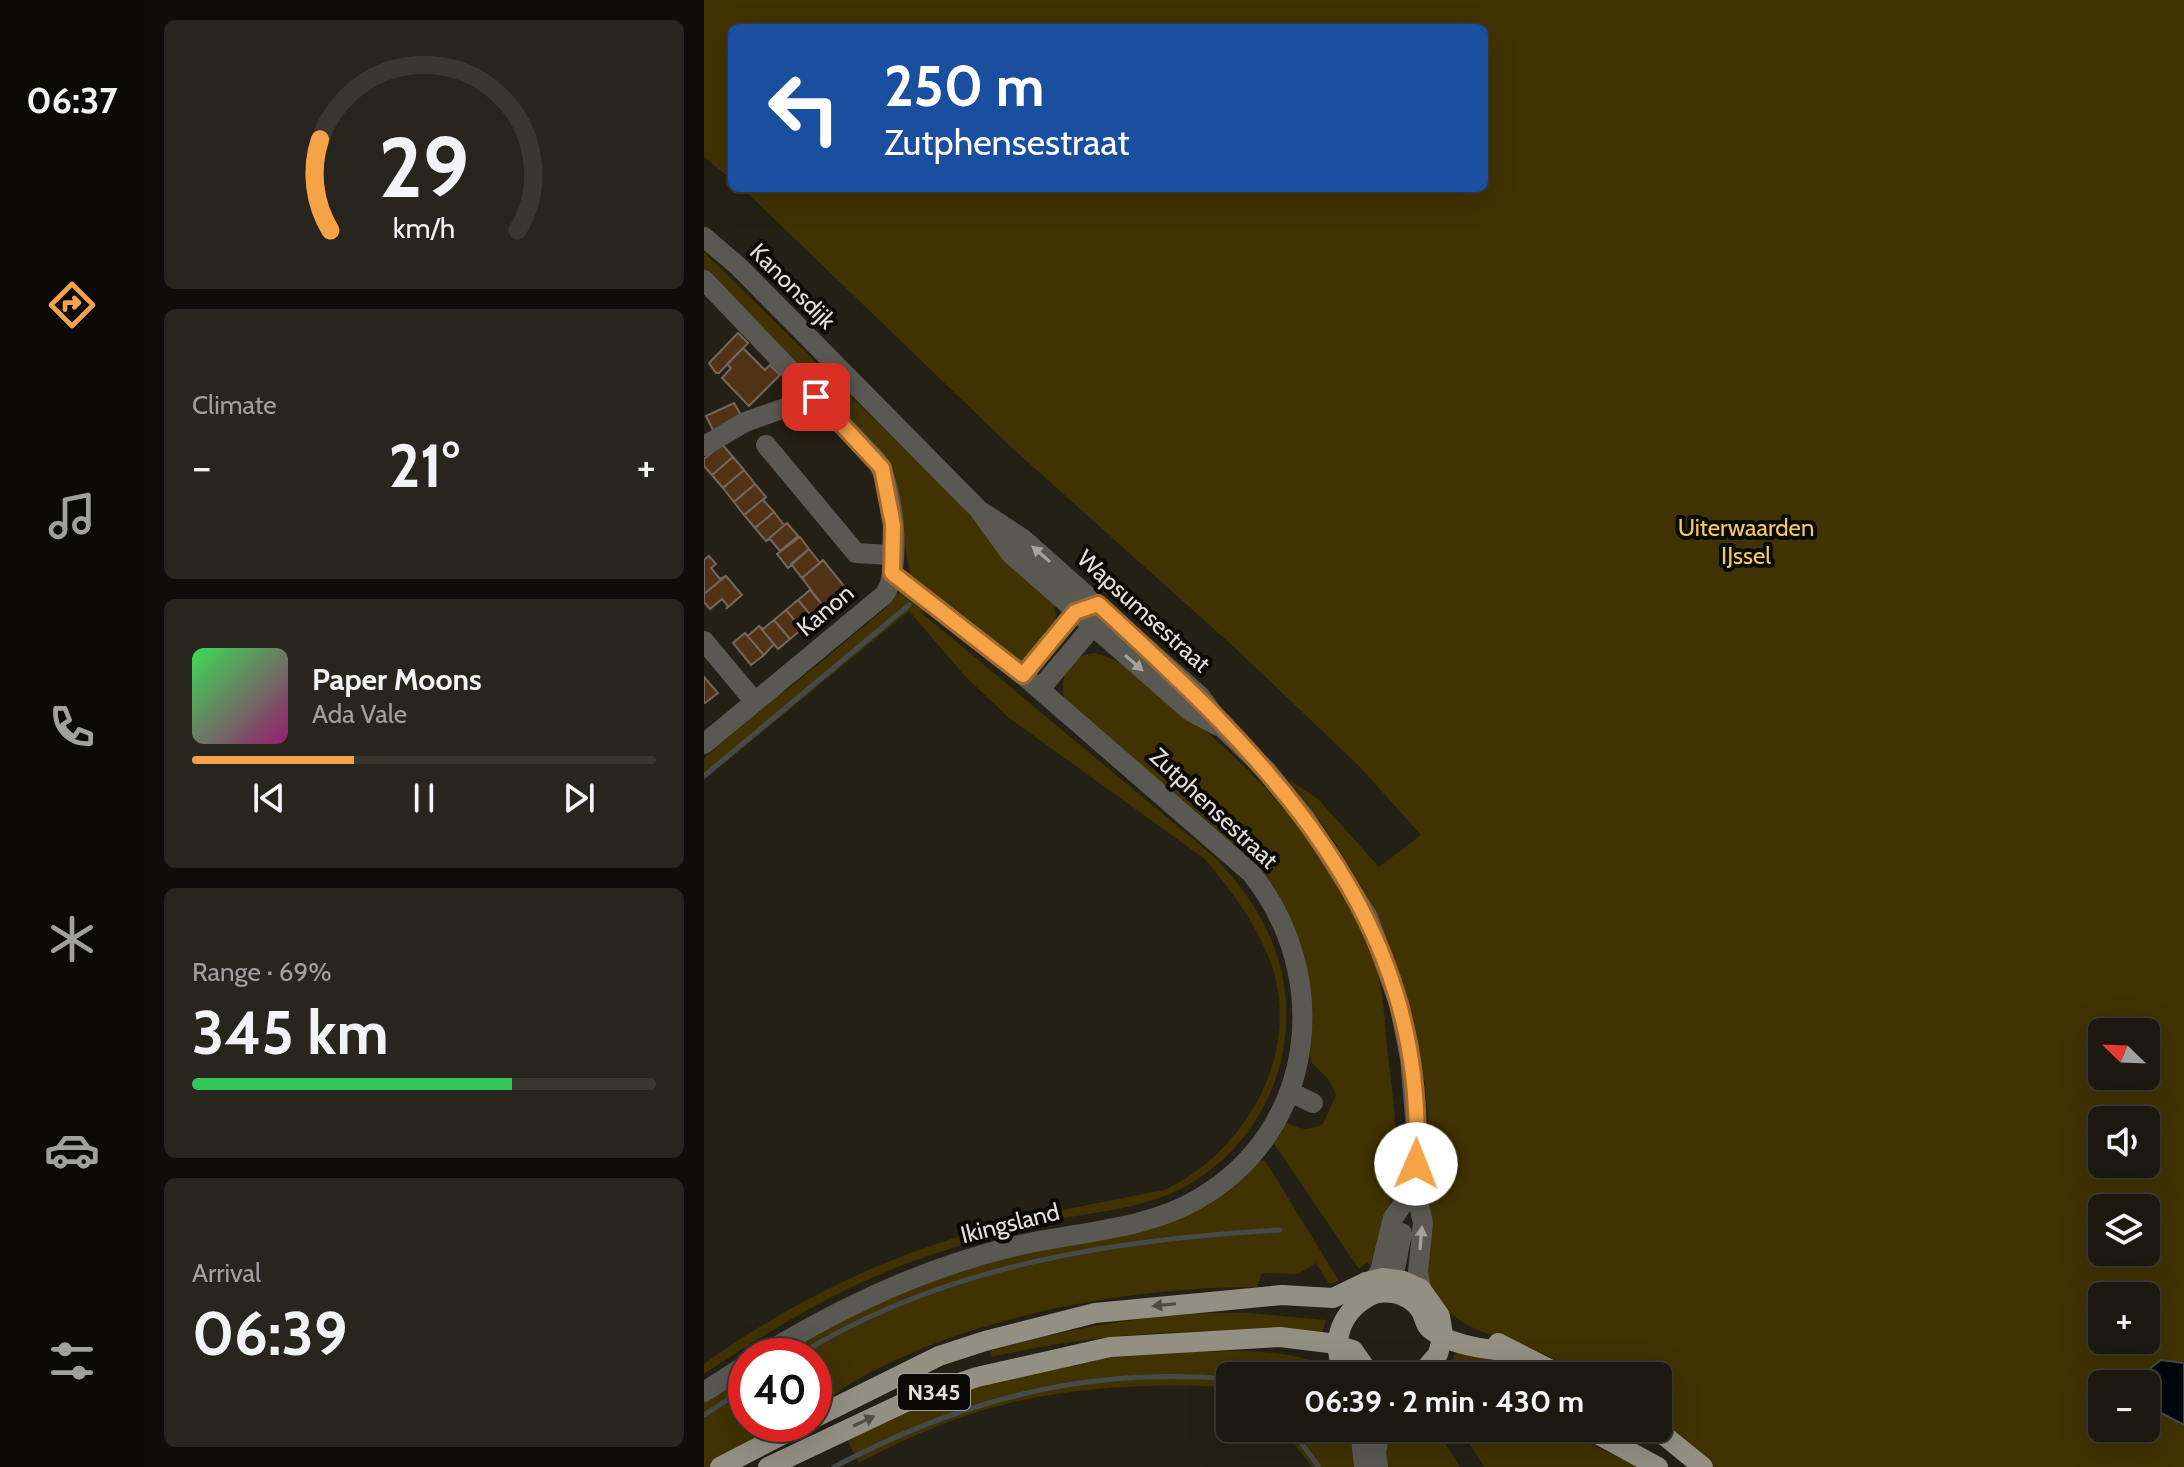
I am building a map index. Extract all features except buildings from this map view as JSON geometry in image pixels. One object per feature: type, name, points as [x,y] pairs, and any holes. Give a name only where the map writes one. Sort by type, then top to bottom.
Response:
[{"type":"main road","points":[[1385,1283],[1421,1289],[1442,1326],[1438,1354],[1432,1362]]},
{"type":"main road","points":[[1385,1283],[1414,1303],[1428,1327],[1458,1328],[1494,1340],[1508,1351],[1532,1362]]},
{"type":"main road","name":"N345","points":[[832,1409],[939,1356],[1095,1313],[1282,1295],[1349,1301],[1385,1283]]},
{"type":"main road","points":[[1341,1360],[1343,1321],[1349,1301]]},
{"type":"main road","name":"N345","points":[[768,1467],[910,1400],[977,1377],[1110,1347],[1247,1341],[1341,1360],[1353,1350],[1361,1362]]},
{"type":"main road","points":[[720,1467],[768,1442]]},
{"type":"main road","points":[[1612,1442],[1658,1467]]},
{"type":"main road","points":[[1672,1442],[1703,1467]]},
{"type":"street","name":"Kanonsdijk","points":[[704,237],[979,510]]},
{"type":"street","points":[[704,280],[882,468],[893,525],[892,564]]},
{"type":"street","points":[[704,446],[745,422],[816,397]]},
{"type":"street","name":"Kanon","points":[[704,744],[884,595],[892,564],[856,553],[766,445]]},
{"type":"street","name":"Wapsumsestraat","points":[[979,510],[1023,539],[1200,696],[1225,730],[1267,771],[1306,819],[1368,917],[1399,1003],[1410,1058],[1417,1141],[1415,1187],[1423,1223],[1418,1280],[1421,1289]]},
{"type":"street","name":"Wapsumsestraat","points":[[979,510],[1011,554],[1075,612],[1190,711],[1225,730]]},
{"type":"street","name":"Zutphensestraat","points":[[892,564],[1235,857],[1279,910],[1299,970],[1303,1003],[1302,1041],[1290,1092],[1263,1139]]},
{"type":"street","points":[[1023,675],[1075,612],[1098,604]]},
{"type":"street","points":[[1040,689],[1092,627],[1098,604]]},
{"type":"street","points":[[704,641],[755,702]]},
{"type":"street","points":[[1290,1092],[1313,1103]]},
{"type":"street","name":"Ikingsland","points":[[792,1338],[853,1302],[938,1269],[1013,1247],[1150,1218],[1196,1201],[1228,1177],[1263,1139]]},
{"type":"street","points":[[1385,1283],[1380,1271],[1393,1218],[1415,1187]]},
{"type":"street","points":[[704,1392],[728,1377]]},
{"type":"street","points":[[1361,1442],[1364,1467]]},
{"type":"street","points":[[1378,1442],[1378,1467]]},
{"type":"green space","name":"Uiterwaarden IJssel","points":[[704,0],[2184,0],[2184,1467],[1714,1467],[1672,1430],[1672,1362],[1558,1362],[1474,1328],[1450,1313],[1429,1281],[1427,1271],[1430,1149],[1426,1096],[1407,998],[1372,907],[1320,821],[1288,779],[1318,799],[1379,867],[1421,835],[1360,767],[1235,648],[1011,447],[746,192],[1488,192],[1488,24],[728,24],[728,177],[704,157]]},
{"type":"green space","points":[[704,252],[935,479],[1054,603],[1056,620],[1024,664],[910,574],[893,480],[704,272]]},
{"type":"green space","points":[[904,590],[921,600],[924,615],[1212,855],[1229,873],[1257,912],[1277,955],[1286,1001],[1282,1055],[1263,1108],[1247,1132],[1229,1154],[1183,1188],[1143,1203],[1013,1230],[905,1264],[852,1287],[761,1338],[743,1338],[845,1281],[921,1249],[1000,1225],[1167,1189],[1196,1171],[1243,1124],[1261,1095],[1273,1064],[1279,1031],[1279,997],[1271,963],[1251,921],[1215,871],[1205,859],[1009,718],[965,676],[909,611],[704,780],[704,758],[735,732],[736,725],[778,690],[786,691],[887,607],[888,599]]},
{"type":"green space","points":[[1095,653],[1120,663],[1154,687],[1215,739],[1274,797],[1326,864],[1348,899],[1365,935],[1382,996],[1395,1132],[1390,1206],[1370,1266],[1367,1262],[1359,1269],[1273,1142],[1283,1120],[1302,1128],[1323,1124],[1336,1095],[1329,1080],[1311,1062],[1294,934],[1172,793],[1175,789],[1171,785],[1167,788],[1066,704],[1063,687],[1067,671],[1077,659]]},
{"type":"green space","points":[[1261,1160],[1266,1162],[1339,1281],[1329,1284],[1316,1263],[1298,1274],[1262,1273],[1257,1287],[1155,1293],[1049,1310],[946,1339],[898,1359],[848,1385],[832,1397],[832,1338],[800,1338],[966,1266],[1135,1228],[1253,1161],[1256,1164]]},
{"type":"green space","points":[[1249,1313],[1326,1320],[1322,1334],[1238,1331],[1156,1334],[1074,1342],[991,1357],[990,1351],[1118,1322],[1183,1315]]},
{"type":"green space","points":[[728,1348],[728,1359],[704,1374],[704,1364]]},
{"type":"green space","points":[[1457,1348],[1494,1362],[1452,1362]]},
{"type":"green space","points":[[1235,1351],[1282,1354],[1314,1362],[1216,1362],[1216,1386],[1117,1387],[1033,1398],[949,1422],[859,1463],[844,1434],[945,1394],[1102,1357]]},
{"type":"green space","points":[[728,1385],[728,1442],[757,1442],[710,1467],[704,1467],[704,1401]]},
{"type":"green space","points":[[1293,1442],[1355,1442],[1357,1467],[1312,1467]]},
{"type":"green space","points":[[1387,1442],[1444,1442],[1460,1467],[1385,1467]]},
{"type":"green space","points":[[1469,1442],[1586,1442],[1639,1467],[1484,1467]]},
{"type":"shaded area","points":[[2161,1360],[2184,1363],[2184,1425],[2160,1412],[2160,1370],[2148,1370]]},
{"type":"waterway","points":[[704,776],[909,605]]},
{"type":"waterway","points":[[829,1338],[910,1300],[969,1279],[1030,1263],[1155,1241],[1280,1230]]},
{"type":"waterway","points":[[834,1467],[929,1423],[1025,1393],[1125,1378],[1216,1378]]},
{"type":"waterway","points":[[704,1415],[728,1400]]},
{"type":"waterway","points":[[1300,1442],[1319,1467]]},
{"type":"route","points":[[816,397],[882,468],[893,525],[892,573],[1023,675],[1075,612],[1098,604],[1200,696],[1225,730],[1267,771],[1306,819],[1368,917],[1399,1003],[1414,1090],[1416,1164]]}]
